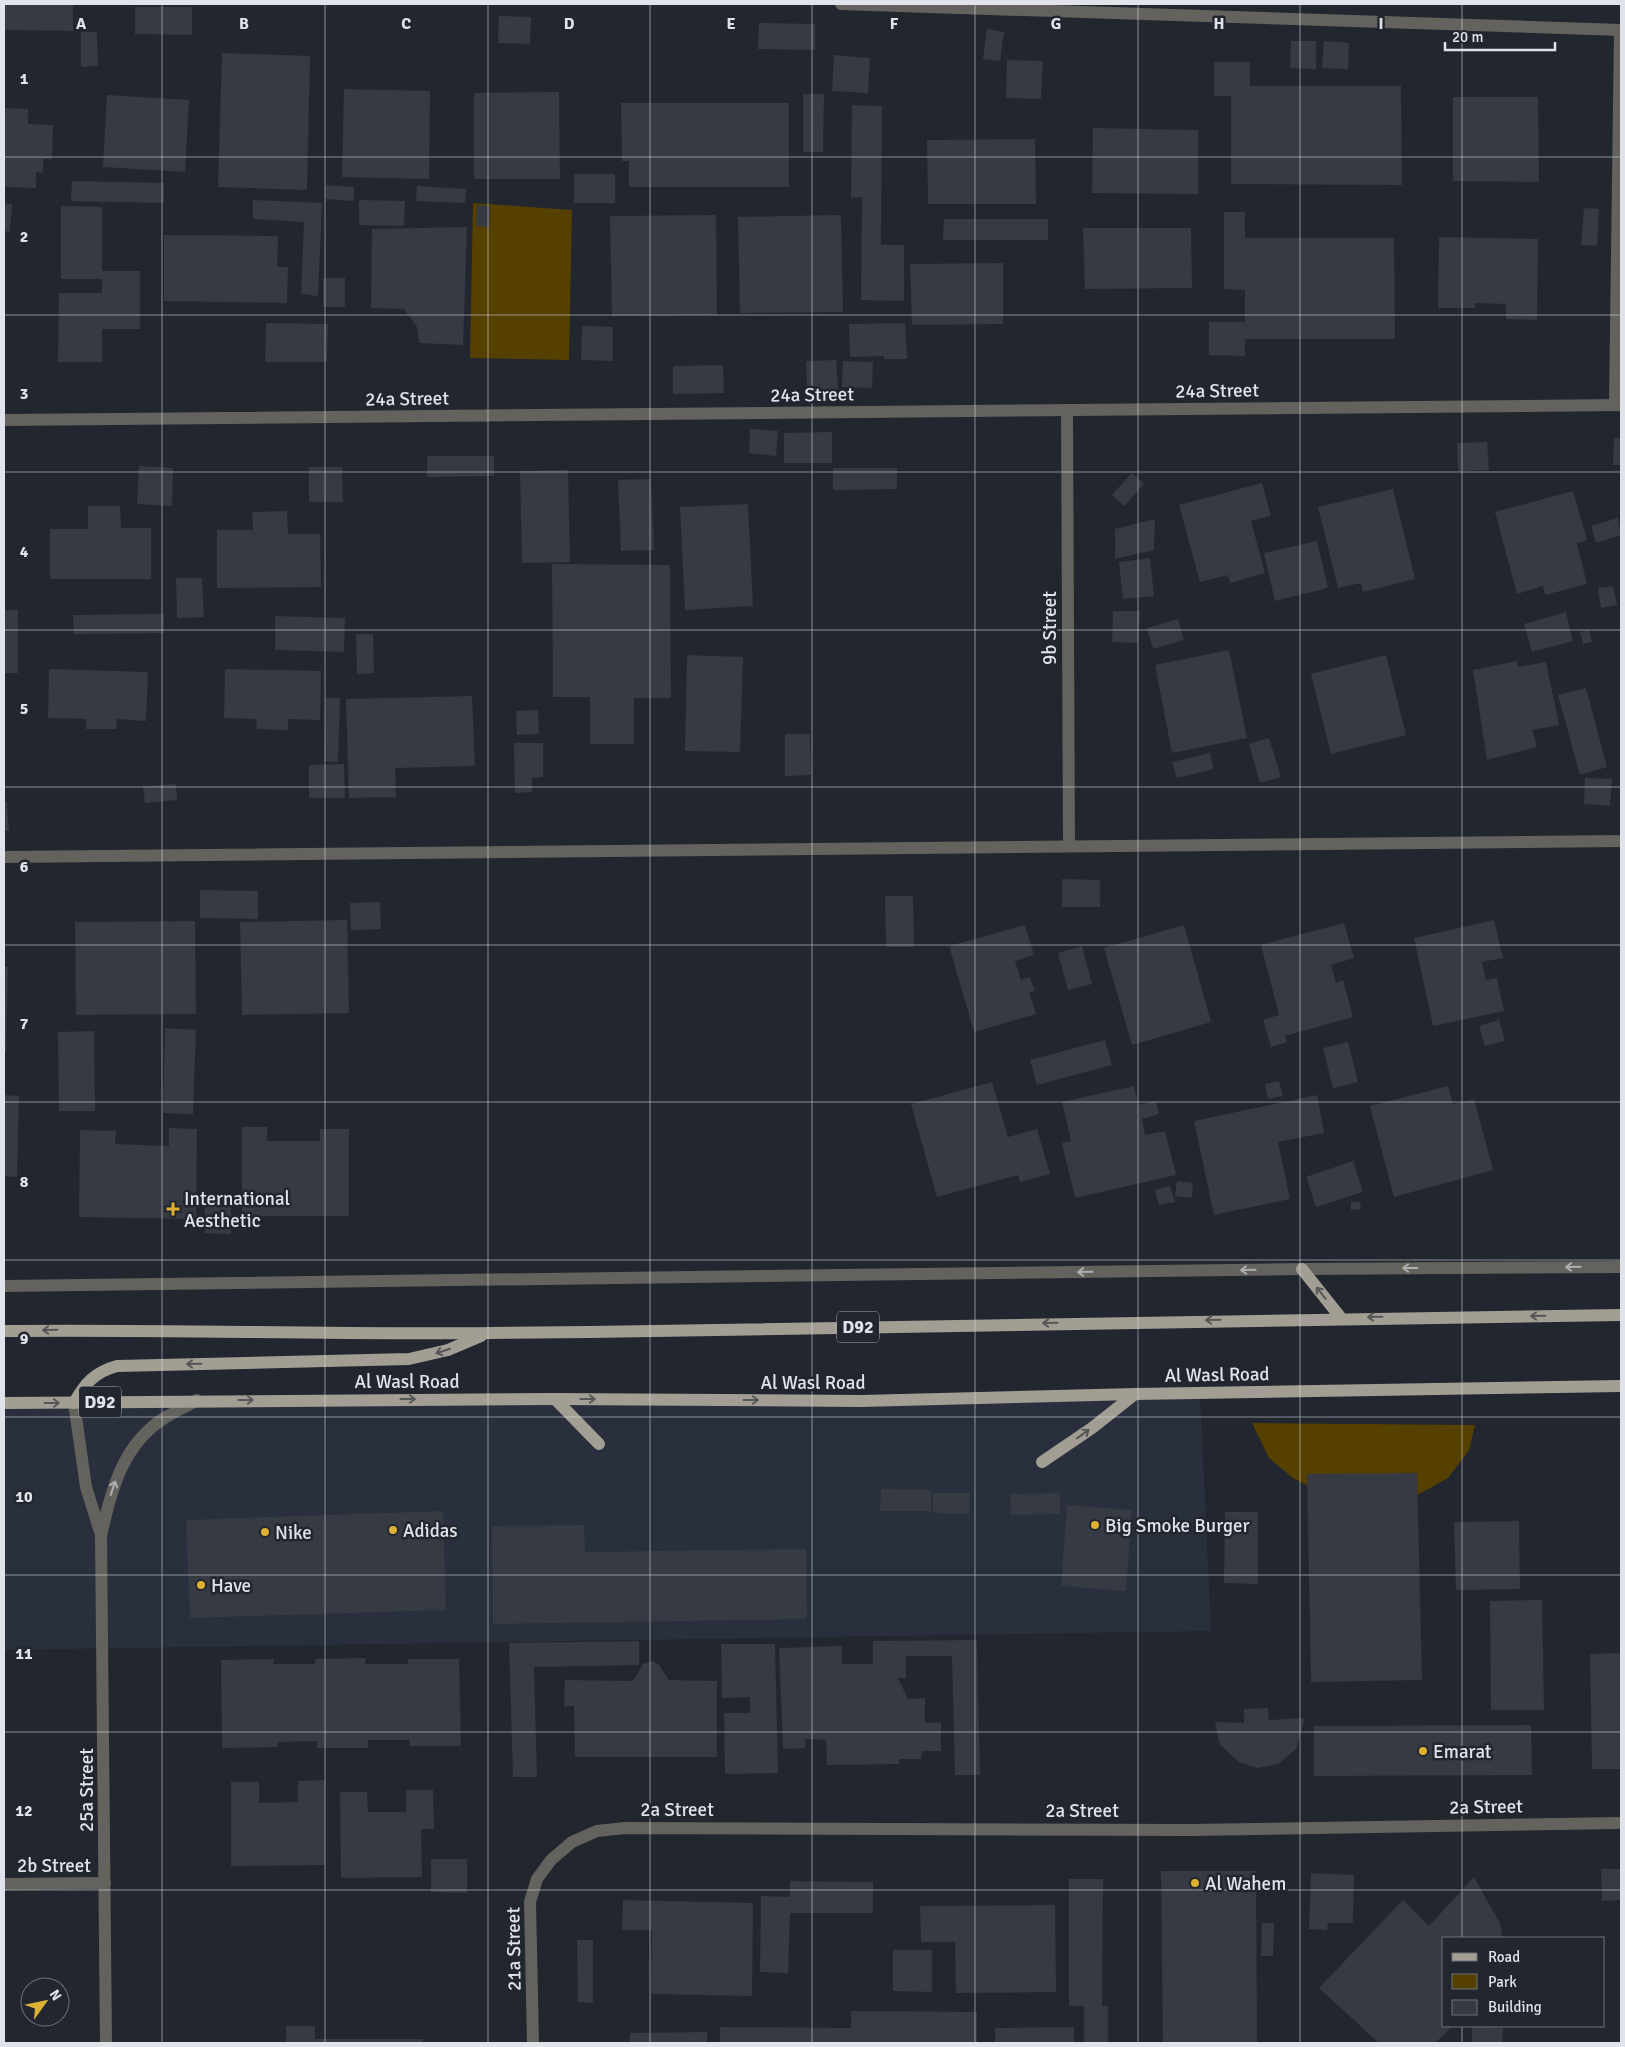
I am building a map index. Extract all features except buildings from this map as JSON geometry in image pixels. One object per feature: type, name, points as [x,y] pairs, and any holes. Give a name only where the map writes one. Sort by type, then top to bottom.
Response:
[{"type":"main road","points":[[1302,1269],[1341,1318]]},
{"type":"main road","name":"D92","points":[[4,1331],[488,1333],[1621,1315]]},
{"type":"main road","points":[[74,1403],[82,1387],[92,1377],[104,1369],[117,1366],[409,1359],[448,1350],[488,1333]]},
{"type":"main road","name":"Al Wasl Road","points":[[4,1403],[197,1400],[556,1399],[861,1401],[1135,1394],[1621,1386]]},
{"type":"main road","points":[[1042,1462],[1086,1432],[1135,1394]]},
{"type":"main road","points":[[556,1399],[599,1444]]},
{"type":"street","points":[[841,4],[1621,30],[1618,405]]},
{"type":"street","name":"24a Street","points":[[4,420],[1618,405]]},
{"type":"street","name":"9b Street","points":[[1067,410],[1069,846]]},
{"type":"street","points":[[4,857],[1621,841]]},
{"type":"street","points":[[4,1286],[1302,1269],[1621,1267]]},
{"type":"street","name":"25a Street","points":[[106,2043],[106,1883],[101,1536],[111,1493],[119,1471],[131,1450],[146,1433],[165,1418],[197,1400]]},
{"type":"street","name":"25a Street","points":[[74,1403],[86,1487],[101,1536]]},
{"type":"street","name":"2a Street","points":[[551,1860],[572,1842],[598,1831],[625,1828],[1191,1830],[1621,1823]]},
{"type":"street","name":"21a Street","points":[[533,2043],[530,1902],[536,1880],[551,1860]]},
{"type":"street","name":"2b Street","points":[[4,1884],[106,1883]]},
{"type":"shaded area","points":[[1200,1393],[1211,1631],[4,1650],[4,1403]]},
{"type":"green space","points":[[473,203],[572,210],[569,360],[470,358]]},
{"type":"green space","points":[[1252,1423],[1475,1425],[1469,1450],[1448,1478],[1414,1497],[1331,1498],[1293,1478],[1269,1458]]},
{"type":"place","name":"International Aesthetic","points":[[173,1209]]},
{"type":"place","name":"Big Smoke Burger","points":[[1095,1525]]},
{"type":"place","name":"Adidas","points":[[393,1530]]},
{"type":"place","name":"Nike","points":[[265,1532]]},
{"type":"place","name":"Have","points":[[201,1585]]},
{"type":"place","name":"Emarat","points":[[1423,1751]]},
{"type":"place","name":"Al Wahem","points":[[1195,1883]]}]
